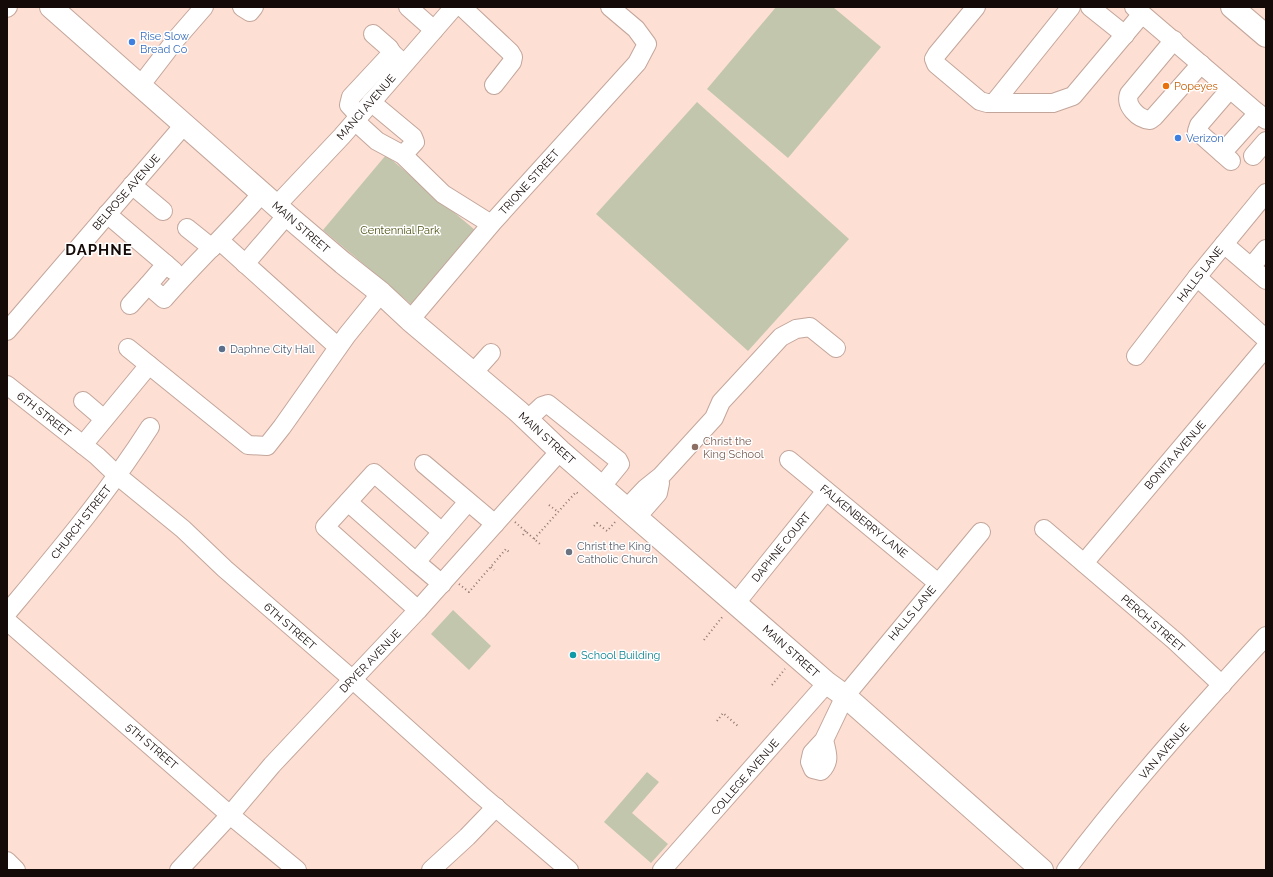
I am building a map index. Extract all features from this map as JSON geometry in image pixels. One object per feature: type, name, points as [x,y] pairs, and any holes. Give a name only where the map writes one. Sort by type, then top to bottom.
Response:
[{"type":"main road","name":"MAIN STREET","points":[[51,7],[184,126],[219,154],[343,263],[381,293],[410,320],[527,420],[560,451],[632,512],[731,607],[845,696],[1042,870]]},
{"type":"main road","points":[[1232,7],[1266,36]]},
{"type":"street","points":[[140,86],[177,38],[204,7]]},
{"type":"street","points":[[242,7],[250,12],[254,7]]},
{"type":"street","points":[[408,7],[434,30]]},
{"type":"street","name":"MANCI AVENUE","points":[[275,204],[357,119],[371,102],[398,59],[434,30],[454,7]]},
{"type":"street","points":[[462,7],[510,52],[513,57],[512,62],[494,84]]},
{"type":"street","name":"TRIONE STREET","points":[[410,320],[491,224],[637,63],[647,44],[636,29],[610,7]]},
{"type":"street","points":[[976,7],[934,59],[936,64],[980,101],[987,103],[1053,103],[1067,100],[1079,90],[1125,35],[1138,11],[1262,116],[1227,157],[1197,131],[1197,128],[1230,89]]},
{"type":"street","points":[[994,102],[1071,7]]},
{"type":"street","points":[[1090,7],[1125,35]]},
{"type":"street","points":[[373,34],[389,48],[398,59],[348,102],[357,119],[377,141],[403,155],[443,194],[491,224]]},
{"type":"street","points":[[1174,40],[1129,94],[1127,100],[1128,105],[1144,120],[1150,120],[1154,117],[1201,64]]},
{"type":"street","points":[[371,102],[413,137],[415,142],[403,155]]},
{"type":"street","name":"BELROSE AVENUE","points":[[7,331],[184,126]]},
{"type":"street","points":[[1253,156],[1266,141]]},
{"type":"street","points":[[132,185],[163,211]]},
{"type":"street","name":"HALLS LANE","points":[[1136,356],[1197,277],[1266,193]]},
{"type":"street","points":[[148,285],[164,299],[182,278],[216,245],[275,204]]},
{"type":"street","points":[[245,264],[275,204]]},
{"type":"street","points":[[107,214],[182,278]]},
{"type":"street","points":[[187,228],[245,264],[338,347]]},
{"type":"street","points":[[1224,244],[1266,280]]},
{"type":"street","points":[[1251,267],[1266,249]]},
{"type":"street","points":[[130,305],[166,264]]},
{"type":"street","points":[[1197,277],[1266,339]]},
{"type":"street","points":[[128,348],[210,416],[248,445],[266,446],[338,347],[381,293]]},
{"type":"street","points":[[632,512],[646,488],[661,476],[714,418],[720,402],[781,337],[796,329],[810,327],[836,348]]},
{"type":"street","name":"BONITA AVENUE","points":[[1084,563],[1266,347]]},
{"type":"street","points":[[473,373],[491,353]]},
{"type":"street","points":[[83,445],[149,365]]},
{"type":"street","name":"6TH STREET","points":[[7,385],[83,445],[118,476],[183,529],[225,569],[569,870]]},
{"type":"street","points":[[83,401],[104,419]]},
{"type":"street","points":[[527,420],[542,406],[548,404],[618,460],[620,464],[602,486]]},
{"type":"street","name":"CHURCH STREET","points":[[7,614],[72,536],[118,476],[150,427]]},
{"type":"street","name":"DRYER AVENUE","points":[[179,870],[230,815],[272,765],[446,580],[560,451]]},
{"type":"street","name":"FALKENBERRY LANE","points":[[789,460],[938,583]]},
{"type":"street","points":[[424,464],[467,502],[495,524]]},
{"type":"street","points":[[418,610],[325,527],[374,473],[442,532]]},
{"type":"street","name":"DAPHNE COURT","points":[[731,607],[826,490]]},
{"type":"street","points":[[348,502],[416,562],[446,580]]},
{"type":"street","points":[[416,562],[467,502]]},
{"type":"street","name":"PERCH STREET","points":[[1044,529],[1222,685]]},
{"type":"street","name":"HALLS LANE","points":[[824,740],[845,696],[981,532]]},
{"type":"street","name":"5TH STREET","points":[[7,621],[230,815],[297,870]]},
{"type":"street","name":"VAN AVENUE","points":[[1066,870],[1096,831],[1266,636]]},
{"type":"street","name":"COLLEGE AVENUE","points":[[662,870],[827,683]]},
{"type":"street","points":[[431,870],[496,807]]},
{"type":"street","points":[[7,861],[16,870]]},
{"type":"path","points":[[534,539],[576,492],[580,495]]},
{"type":"path","points":[[550,504],[558,512]]},
{"type":"path","points":[[594,526],[597,523],[607,531],[632,512]]},
{"type":"path","points":[[513,521],[541,545]]},
{"type":"path","points":[[523,535],[526,531]]},
{"type":"path","points":[[446,580],[469,592],[506,549],[509,552],[510,551]]},
{"type":"path","points":[[491,567],[494,570]]},
{"type":"path","points":[[704,640],[731,607]]},
{"type":"path","points":[[772,685],[788,665]]},
{"type":"path","points":[[717,721],[723,713],[739,727]]},
{"type":"green space","points":[[776,7],[833,7],[881,47],[788,158],[707,89]]},
{"type":"green space","points":[[697,102],[849,239],[748,351],[596,214]]},
{"type":"green space","name":"Centennial Park","points":[[386,155],[475,230],[412,305],[323,230]]},
{"type":"green space","points":[[453,610],[491,646],[469,670],[431,634]]},
{"type":"green space","points":[[647,772],[659,782],[632,813],[668,844],[651,863],[604,822]]},
{"type":"place","name":"Rise Slow Bread Co","points":[[132,42]]},
{"type":"place","name":"Popeyes","points":[[1166,86]]},
{"type":"place","name":"Verizon","points":[[1178,138]]},
{"type":"place","name":"Daphne City Hall","points":[[222,349]]},
{"type":"place","name":"Christ the King School","points":[[695,447]]},
{"type":"place","name":"Christ the King Catholic Church","points":[[569,552]]},
{"type":"place","name":"School Building","points":[[573,655]]},
{"type":"district","name":"DAPHNE","points":[[99,250]]}]
